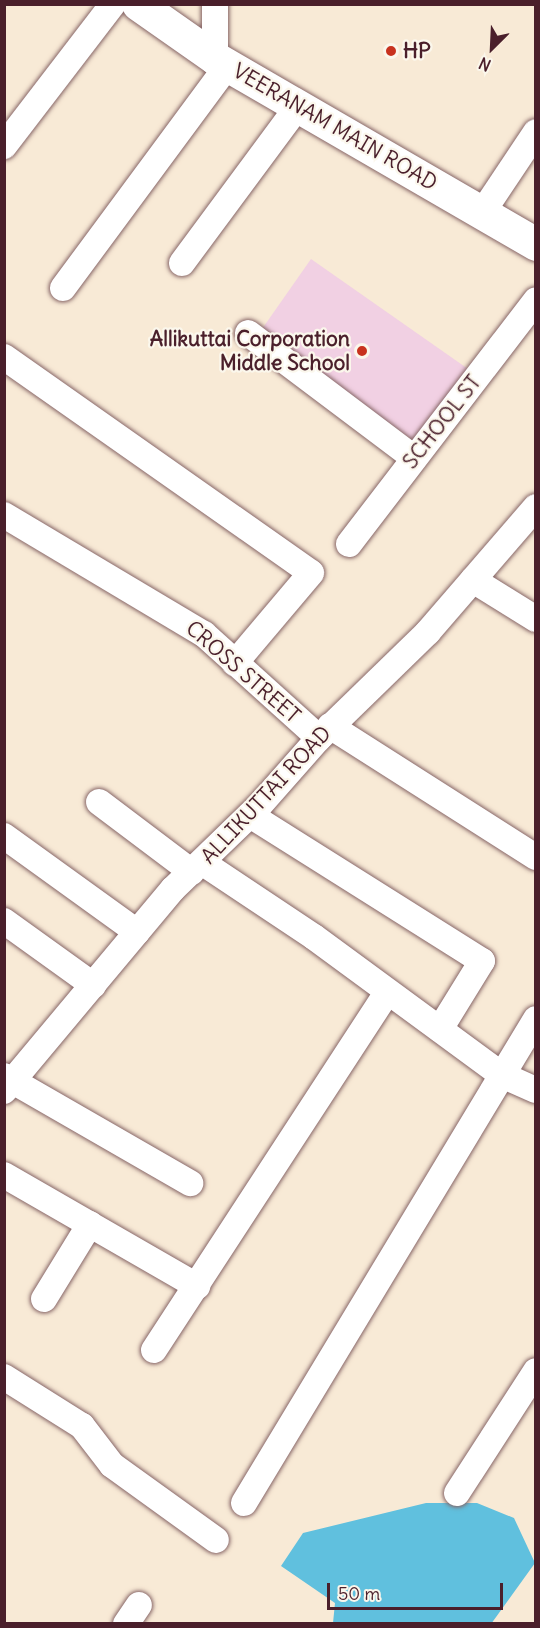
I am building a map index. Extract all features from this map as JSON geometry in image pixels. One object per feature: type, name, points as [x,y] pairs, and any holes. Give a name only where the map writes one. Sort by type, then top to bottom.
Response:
[{"type":"main road","name":"VEERANAM MAIN ROAD","points":[[138,4],[221,61],[536,244]]},
{"type":"street","points":[[4,146],[113,4]]},
{"type":"street","points":[[63,288],[221,61],[215,4]]},
{"type":"street","points":[[182,263],[298,106]]},
{"type":"street","points":[[482,213],[536,132]]},
{"type":"street","name":"SCHOOL ST","points":[[349,544],[536,300]]},
{"type":"street","points":[[248,333],[414,458]]},
{"type":"street","points":[[4,357],[311,573],[235,663]]},
{"type":"street","name":"ALLIKUTTAI ROAD","points":[[7,1083],[137,932],[250,815],[325,732],[428,632],[536,507]]},
{"type":"street","name":"CROSS STREET","points":[[4,515],[204,634],[235,663],[325,732],[536,857]]},
{"type":"street","points":[[473,579],[536,619]]},
{"type":"street","points":[[99,802],[387,992],[502,1075],[536,1090]]},
{"type":"street","points":[[250,815],[482,962],[440,1029]]},
{"type":"street","points":[[4,836],[137,932]]},
{"type":"street","points":[[4,921],[93,985]]},
{"type":"street","points":[[154,1350],[387,992]]},
{"type":"street","points":[[244,1503],[536,1019]]},
{"type":"street","points":[[7,1083],[190,1183]]},
{"type":"street","points":[[4,1174],[196,1286]]},
{"type":"street","points":[[44,1299],[90,1224]]},
{"type":"street","points":[[458,1493],[536,1371]]},
{"type":"street","points":[[4,1377],[82,1426],[112,1465],[216,1540]]},
{"type":"shaded area","name":"Allikuttai Corporation Middle School","points":[[311,259],[470,370],[418,444],[259,333]]},
{"type":"water","points":[[426,1503],[477,1503],[514,1518],[535,1563],[491,1624],[333,1623],[335,1603],[281,1566],[303,1533]]},
{"type":"place","name":"HP","points":[[391,51]]},
{"type":"place","name":"Allikuttai Corporation Middle School","points":[[362,351]]}]
